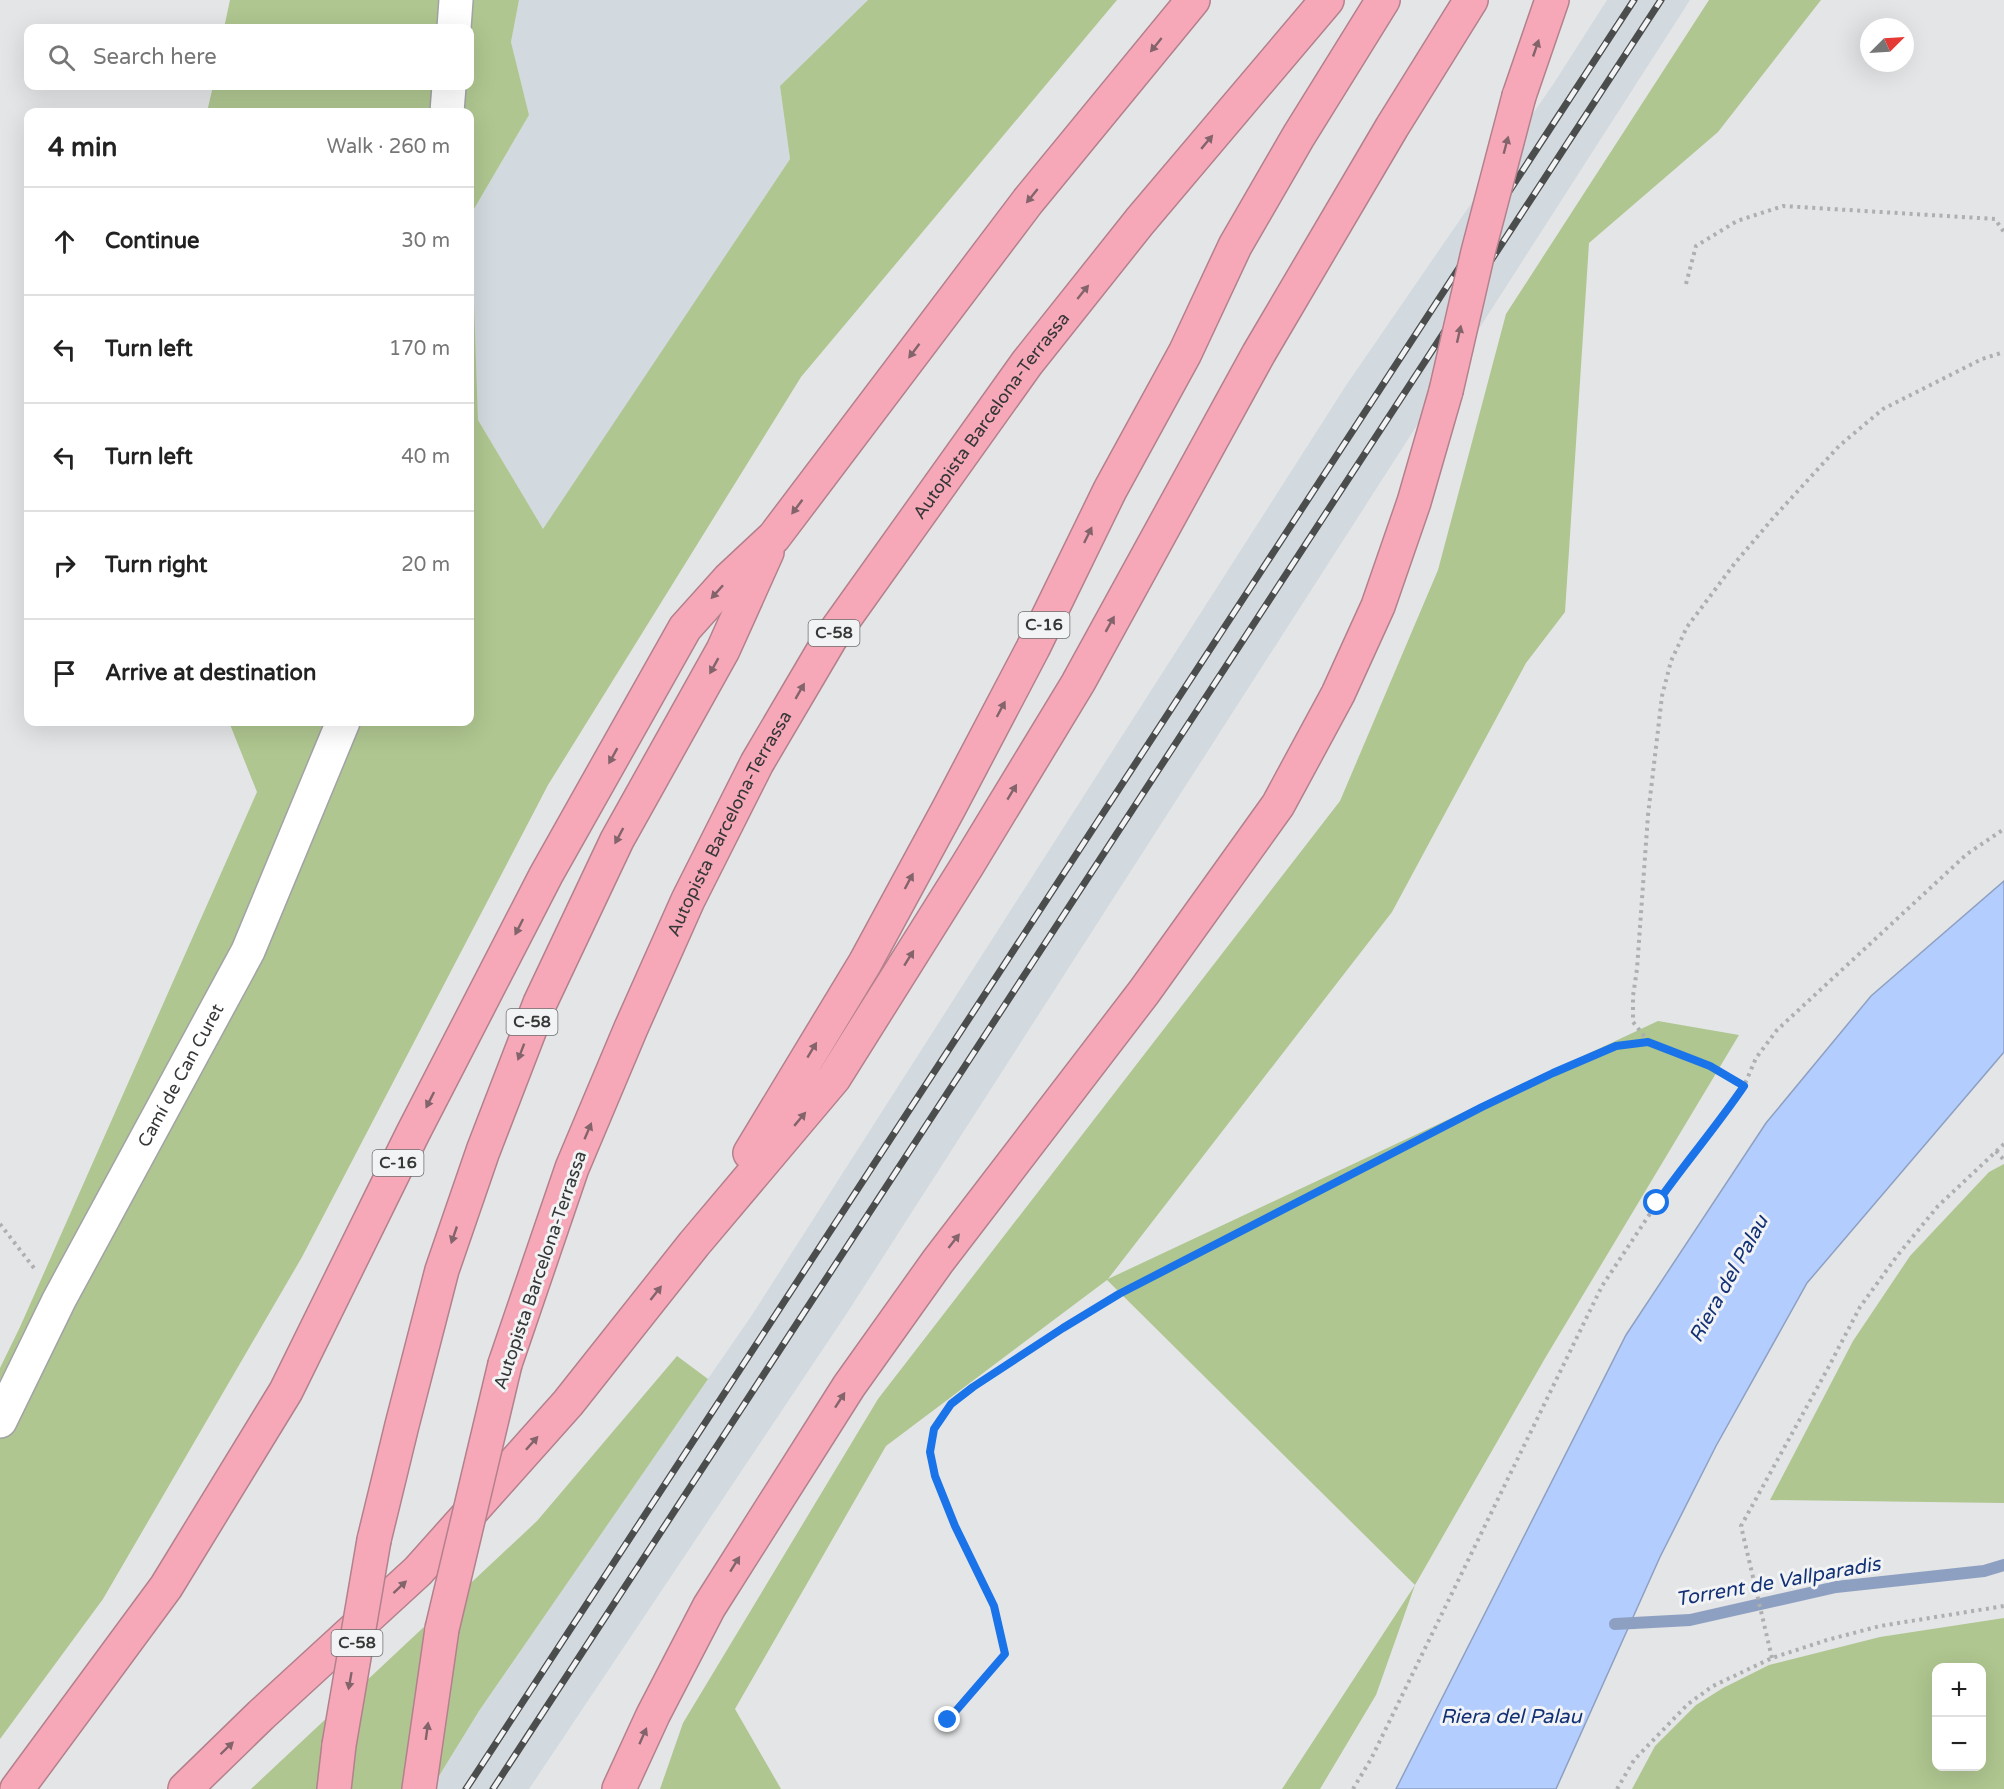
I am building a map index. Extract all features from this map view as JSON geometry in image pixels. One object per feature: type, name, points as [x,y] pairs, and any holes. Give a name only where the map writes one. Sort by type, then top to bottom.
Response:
[{"type":"highway","name":"C-16","points":[[17,1789],[166,1587],[286,1391],[412,1133],[546,875],[685,628],[729,579],[774,537],[1028,201],[1193,0]]},
{"type":"highway","name":"Autopista Barcelona-Terrassa","points":[[419,1789],[442,1629],[505,1364],[572,1168],[678,922],[757,763],[830,639],[1026,363],[1140,221],[1327,0]]},
{"type":"highway","name":"C-16","points":[[185,1789],[261,1715],[418,1571],[567,1403],[694,1244],[865,963],[1033,648],[1110,490],[1185,353],[1235,246],[1298,137],[1383,0]]},
{"type":"highway","points":[[694,1244],[834,1078],[967,866],[1078,683],[1259,353],[1392,127],[1471,0]]},
{"type":"highway","points":[[619,1789],[652,1714],[709,1607],[849,1386],[938,1261],[1144,992],[1278,805],[1338,694],[1378,606],[1414,501],[1446,391],[1478,252],[1519,96],[1552,0]]},
{"type":"highway","name":"C-58","points":[[334,1789],[339,1745],[374,1540],[442,1270],[483,1151],[540,1003],[617,840],[723,650],[774,537]]},
{"type":"street","points":[[454,24],[456,0]]},
{"type":"street","points":[[447,108],[449,90]]},
{"type":"street","name":"Camí de Can Curet","points":[[0,1421],[59,1300],[248,951],[341,726]]},
{"type":"path","points":[[1686,284],[1696,246],[1737,221],[1784,206],[1995,219],[2004,232]]},
{"type":"path","points":[[1648,1042],[1633,1022],[1633,1005],[1648,815],[1662,696],[1671,661],[1687,627],[1767,525],[1839,446],[1882,409],[1982,359],[2004,352]]},
{"type":"path","points":[[1353,1789],[1371,1759],[1602,1286],[1664,1194],[1744,1086],[1756,1058],[1777,1030],[1967,854],[2004,829]]},
{"type":"path","points":[[948,1720],[1005,1654],[994,1606],[955,1526],[935,1476],[930,1452],[934,1429],[951,1404],[1063,1328],[1119,1294],[1553,1073],[1616,1046],[1648,1042],[1710,1066],[1744,1086]]},
{"type":"path","points":[[1772,1658],[1741,1526],[1860,1307],[1938,1206],[2004,1144]]},
{"type":"path","points":[[1996,1150],[2004,1160]]},
{"type":"path","points":[[0,1224],[59,1300]]},
{"type":"path","points":[[1617,1789],[1634,1760],[1688,1704],[1713,1686],[1772,1658],[1880,1626],[2004,1606]]},
{"type":"shaded area","points":[[519,0],[868,0],[780,86],[790,159],[543,530],[478,420],[474,209],[529,115],[511,42]]},
{"type":"shaded area","points":[[1607,0],[1690,0],[849,1310],[529,1789],[431,1789],[479,1711],[752,1315],[1347,384],[1554,83]]},
{"type":"green space","points":[[230,0],[519,0],[511,42],[529,115],[474,209],[474,108],[208,108],[212,90],[474,90],[474,24],[225,24]]},
{"type":"green space","points":[[868,0],[1117,0],[801,377],[548,785],[302,1257],[103,1599],[0,1739],[0,1368],[257,792],[231,726],[474,726],[474,302],[478,420],[543,529],[790,159],[780,86]]},
{"type":"green space","points":[[1709,0],[1821,0],[1718,132],[1589,243],[1565,612],[1526,663],[1392,912],[1108,1279],[1658,1021],[1739,1035],[1544,1360],[1415,1585],[1107,1280],[886,1446],[735,1709],[781,1789],[660,1789],[683,1723],[878,1399],[1340,801],[1438,570],[1506,314]]},
{"type":"green space","points":[[2004,1164],[2004,1503],[1770,1500],[1853,1341],[1910,1256],[1989,1172]]},
{"type":"green space","points":[[677,1356],[708,1379],[479,1711],[431,1789],[251,1789],[537,1521]]},
{"type":"green space","points":[[1415,1585],[1376,1695],[1320,1789],[1282,1789]]},
{"type":"green space","points":[[2004,1618],[2004,1789],[1632,1789],[1655,1746],[1696,1705],[1723,1688],[1769,1665],[1880,1637]]},
{"type":"water","name":"Riera del Palau","points":[[2004,881],[2004,1052],[1807,1283],[1716,1446],[1660,1557],[1556,1789],[1396,1789],[1626,1335],[1766,1123],[1871,996]]},
{"type":"waterway","name":"Torrent de Vallparadis","points":[[1615,1624],[1690,1620],[1836,1587],[1984,1571],[2004,1565]]},
{"type":"railway","points":[[466,1789],[1634,0]]},
{"type":"railway","points":[[493,1789],[1661,0]]},
{"type":"route","points":[[948,1720],[1005,1654],[994,1606],[955,1526],[935,1476],[930,1452],[934,1429],[941,1417],[951,1404],[973,1387],[1119,1294],[1482,1107],[1616,1046],[1648,1042],[1710,1066],[1744,1086],[1657,1203]]}]
